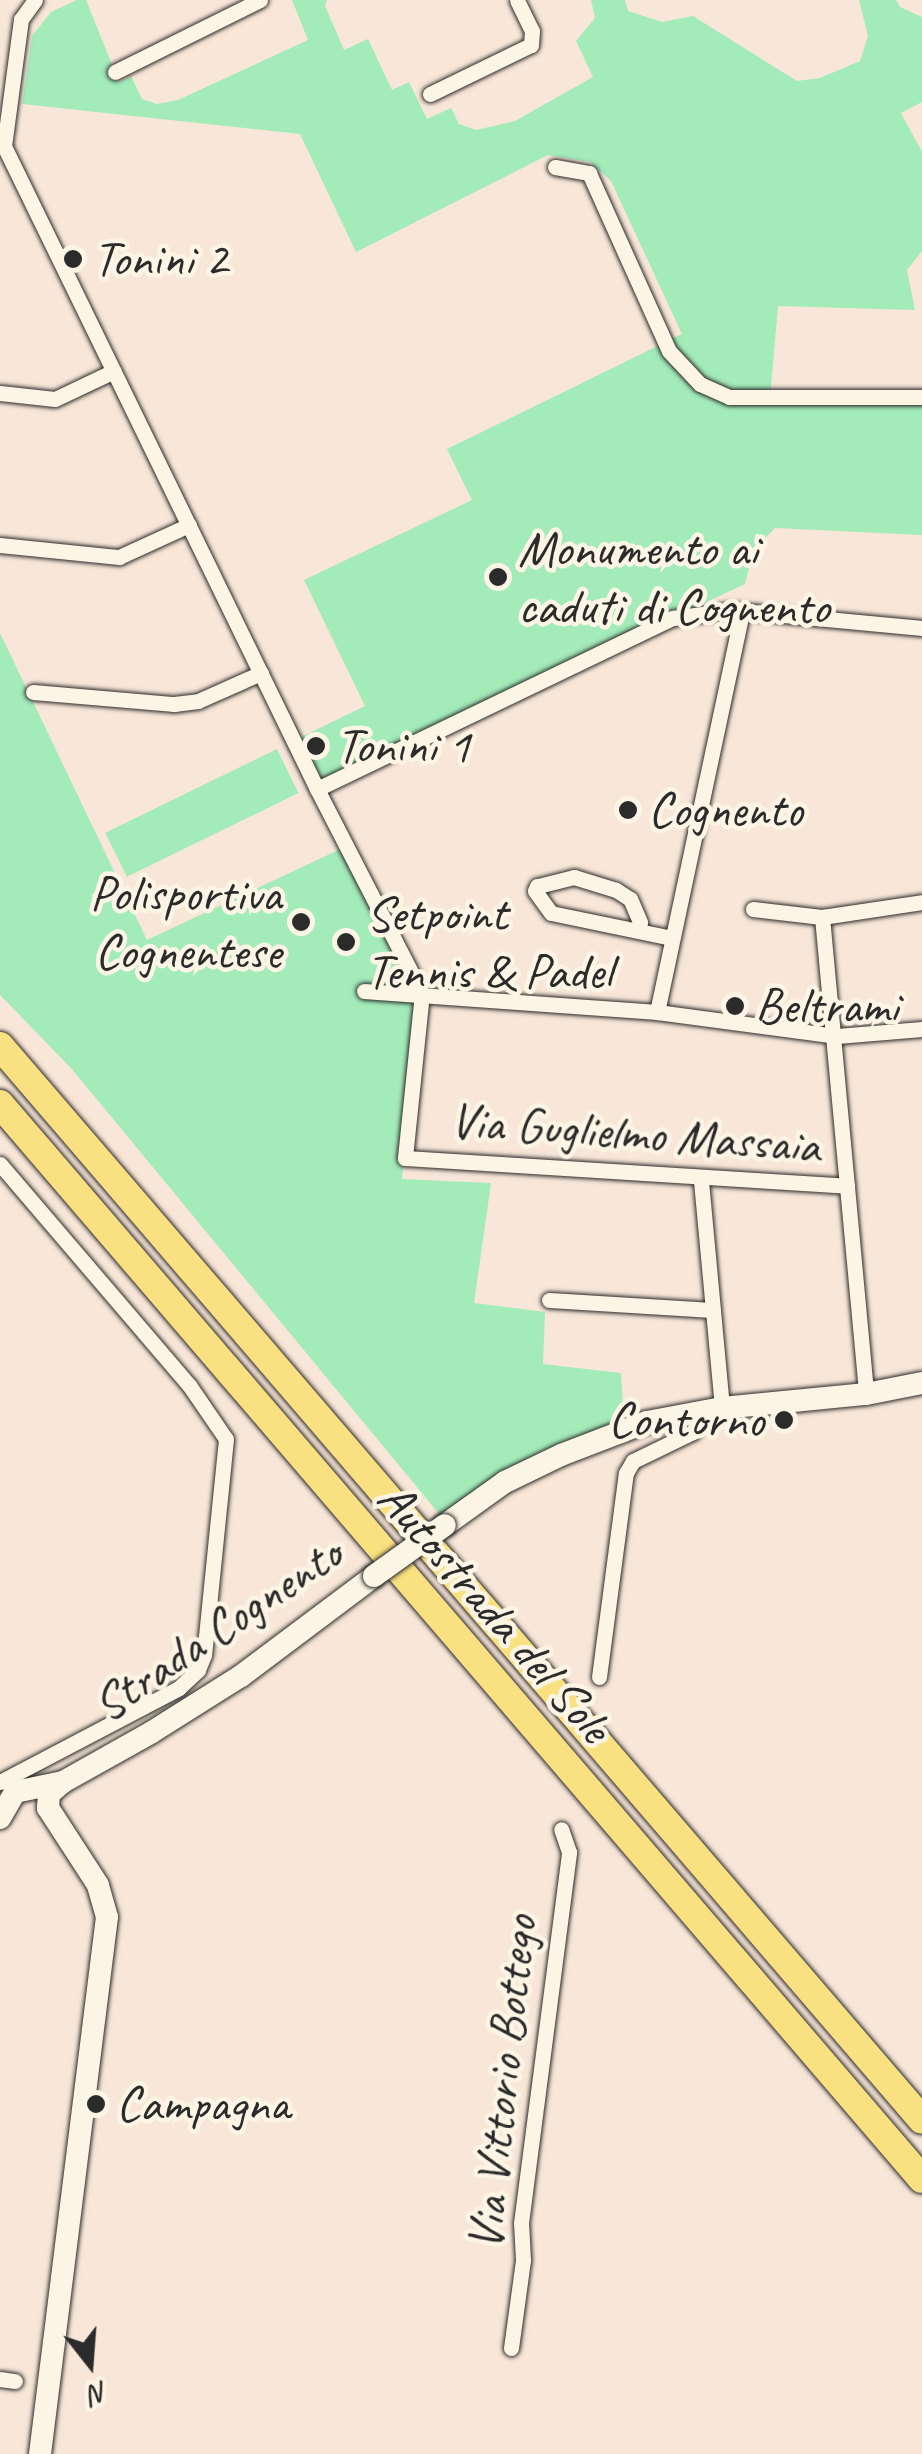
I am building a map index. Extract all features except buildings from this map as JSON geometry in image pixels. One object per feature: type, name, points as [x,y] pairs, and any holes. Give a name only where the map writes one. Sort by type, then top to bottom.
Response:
[{"type":"highway","name":"Autostrada del Sole","points":[[0,1046],[922,2120]]},
{"type":"highway","name":"Autostrada del Sole","points":[[0,1104],[922,2179]]},
{"type":"street","points":[[36,0],[22,20],[4,146],[317,789],[422,993]]},
{"type":"street","points":[[115,72],[260,0]]},
{"type":"street","points":[[430,94],[532,46],[532,31],[518,0]]},
{"type":"street","points":[[555,167],[589,173],[670,352],[700,384],[728,397],[922,397]]},
{"type":"street","points":[[0,393],[55,399],[114,371]]},
{"type":"street","points":[[0,544],[119,556],[188,525]]},
{"type":"street","points":[[317,789],[673,618],[742,612],[922,628]]},
{"type":"street","points":[[657,1012],[742,612]]},
{"type":"street","points":[[33,692],[174,704],[198,701],[261,673]]},
{"type":"street","points":[[638,930],[640,922],[630,899],[616,890],[574,877],[537,886],[535,891],[551,913],[672,938]]},
{"type":"street","points":[[753,909],[822,917],[922,902]]},
{"type":"street","points":[[822,917],[836,1036],[866,1394]]},
{"type":"street","points":[[364,991],[657,1012],[836,1036],[922,1029]]},
{"type":"street","name":"Via Guglielmo Massaia","points":[[422,993],[405,1158],[702,1180],[847,1186]]},
{"type":"street","points":[[0,1164],[189,1385],[226,1439],[204,1655],[198,1670],[180,1688],[0,1782]]},
{"type":"street","points":[[702,1180],[721,1400]]},
{"type":"street","points":[[549,1300],[713,1310]]},
{"type":"street","name":"Strada Cognento","points":[[0,1830],[25,1810],[241,1676],[505,1482],[561,1454],[647,1422],[694,1413],[721,1400],[866,1394],[922,1383]]},
{"type":"street","points":[[599,1677],[626,1473],[633,1461],[693,1432],[697,1424],[694,1413]]},
{"type":"street","name":"Strada Cognento","points":[[0,1818],[20,1790],[52,1796]]},
{"type":"street","points":[[40,2454],[107,1916],[98,1885],[52,1796]]},
{"type":"street","name":"Via Vittorio Bottego","points":[[511,2348],[523,2260],[521,2223],[568,1852],[561,1829]]},
{"type":"green space","points":[[86,0],[119,82],[131,76],[142,99],[157,104],[178,100],[308,40],[292,0],[327,0],[325,6],[344,50],[368,39],[392,90],[409,82],[427,119],[451,108],[459,124],[476,130],[515,121],[593,77],[576,41],[595,18],[591,0],[625,0],[628,11],[662,22],[693,16],[797,81],[820,78],[860,61],[868,36],[859,0],[896,0],[900,7],[922,17],[922,102],[901,113],[922,152],[922,251],[907,270],[915,310],[778,306],[770,398],[922,402],[922,535],[775,528],[753,551],[745,584],[323,782],[301,737],[365,706],[304,580],[472,500],[447,449],[682,334],[611,181],[590,162],[548,155],[356,252],[300,134],[22,104],[32,36],[51,12]]},
{"type":"green space","points":[[0,633],[147,940],[349,845],[422,994],[402,1179],[491,1183],[474,1303],[545,1312],[543,1364],[621,1373],[624,1423],[445,1521],[71,1068],[0,995]]},
{"type":"green space","points":[[277,749],[298,793],[127,877],[105,833]]},
{"type":"place","name":"Tonini 2","points":[[73,259]]},
{"type":"place","name":"Monumento ai caduti di Cognento","points":[[498,577]]},
{"type":"place","name":"Tonini 1","points":[[316,746]]},
{"type":"place","name":"Cognento","points":[[628,810]]},
{"type":"place","name":"Polisportiva Cognentese","points":[[301,922]]},
{"type":"place","name":"Setpoint Tennis & Padel","points":[[346,942]]},
{"type":"place","name":"Beltrami","points":[[735,1006]]},
{"type":"place","name":"Contorno","points":[[784,1420]]},
{"type":"place","name":"Campagna","points":[[96,2104]]}]
